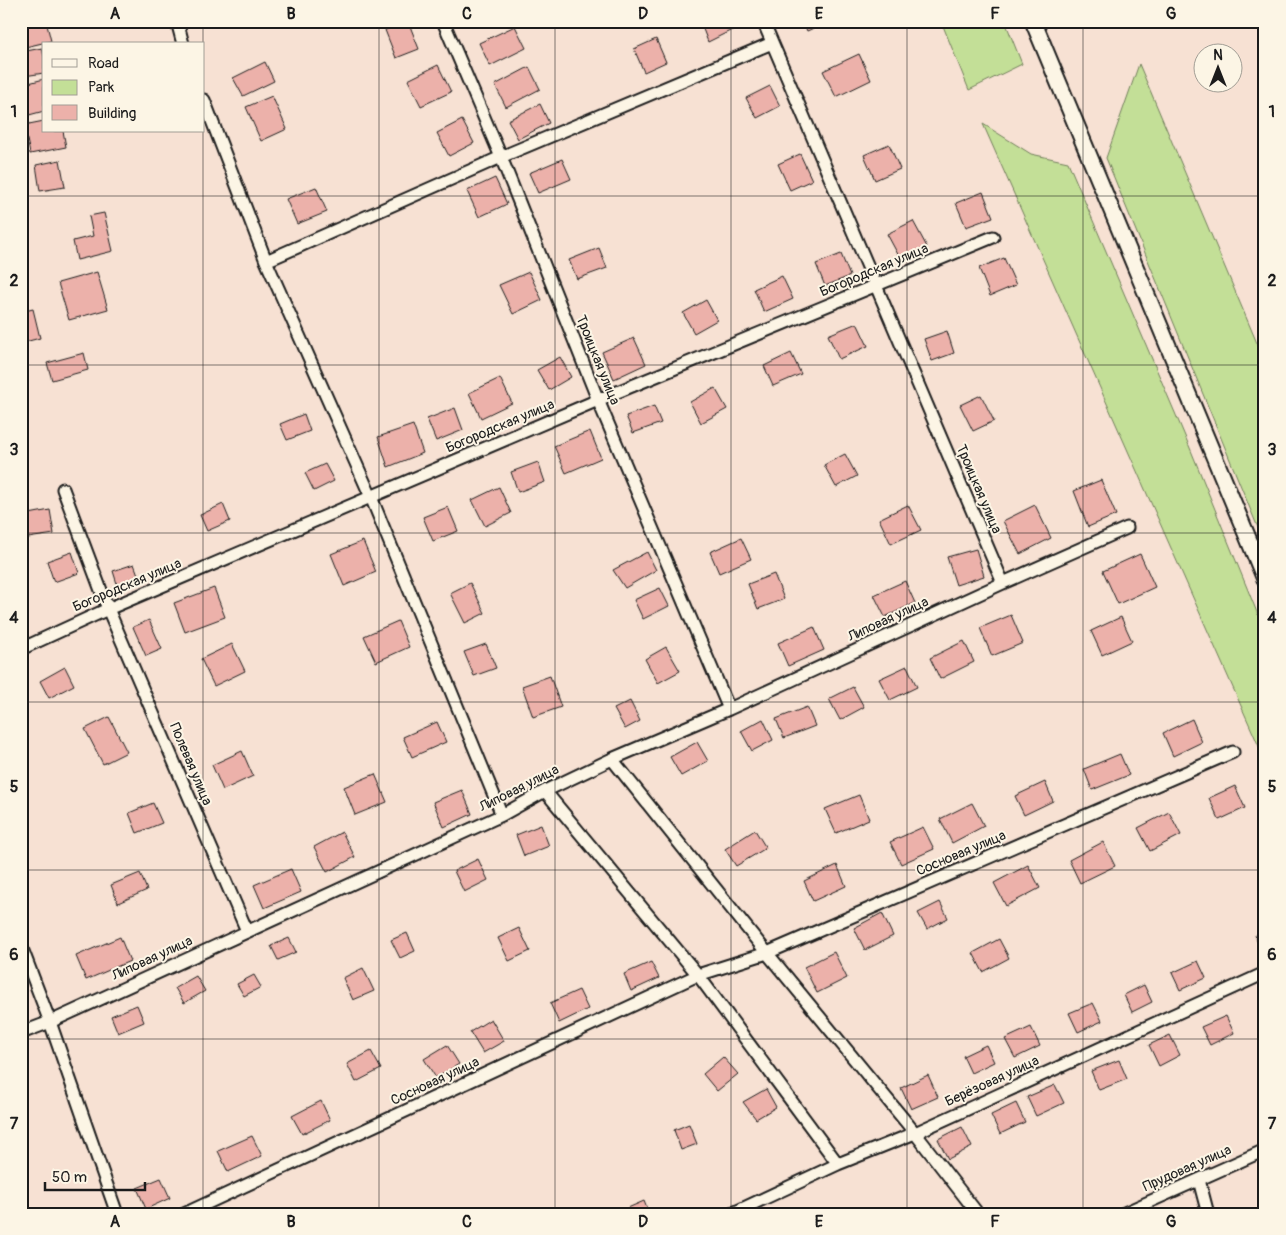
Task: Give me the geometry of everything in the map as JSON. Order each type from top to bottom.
[{"type":"street","points":[[177,21],[182,42]]},
{"type":"street","name":"Троицкая улица","points":[[443,21],[598,400],[729,709]]},
{"type":"street","name":"Троицкая улица","points":[[763,21],[1003,583]]},
{"type":"street","points":[[1033,21],[1265,579]]},
{"type":"street","points":[[266,261],[500,157],[772,43]]},
{"type":"street","points":[[205,103],[266,261],[371,497],[502,815]]},
{"type":"street","name":"Богородская улица","points":[[21,649],[108,609],[598,400],[993,237]]},
{"type":"street","name":"Полевая улица","points":[[62,489],[108,609],[247,931]]},
{"type":"street","name":"Липовая улица","points":[[21,1033],[50,1022],[502,815],[545,791],[612,759],[729,709],[1127,528]]},
{"type":"street","name":"Сосновая улица","points":[[184,1214],[698,975],[767,953],[1233,752]]},
{"type":"street","points":[[612,759],[767,953],[915,1133],[978,1214]]},
{"type":"street","points":[[545,791],[698,975],[838,1164]]},
{"type":"street","points":[[21,946],[50,1022],[117,1214]]},
{"type":"street","name":"Берёзовая улица","points":[[731,1214],[838,1164],[915,1133],[1265,973]]},
{"type":"street","name":"Прудовая улица","points":[[1122,1214],[1265,1150]]},
{"type":"street","points":[[1199,1180],[1208,1214]]},
{"type":"green space","points":[[941,21],[1005,21],[1022,64],[969,90]]},
{"type":"green space","points":[[1139,64],[1265,362],[1265,545],[1106,158]]},
{"type":"green space","points":[[983,124],[1031,154],[1068,162],[1190,448],[1265,632],[1265,760]]},
{"type":"building","points":[[21,21],[46,21],[51,41],[21,48]]},
{"type":"building","points":[[408,21],[419,49],[396,58],[385,30]]},
{"type":"building","points":[[706,21],[735,21],[738,27],[708,42],[701,24]]},
{"type":"building","points":[[802,21],[829,21],[807,31]]},
{"type":"building","points":[[515,26],[526,48],[490,66],[479,43]]},
{"type":"building","points":[[656,39],[666,62],[644,72],[634,49]]},
{"type":"building","points":[[42,48],[42,73],[24,76],[21,52]]},
{"type":"building","points":[[859,54],[871,80],[836,97],[823,71]]},
{"type":"building","points":[[265,62],[274,81],[243,96],[233,78]]},
{"type":"building","points":[[438,65],[451,92],[421,106],[408,80]]},
{"type":"building","points":[[529,67],[540,89],[506,107],[495,85]]},
{"type":"building","points":[[42,80],[42,112],[29,115],[21,85]]},
{"type":"building","points":[[770,86],[780,106],[757,118],[746,98]]},
{"type":"building","points":[[272,96],[287,129],[261,141],[246,107]]},
{"type":"building","points":[[540,104],[549,123],[518,139],[508,120]]},
{"type":"building","points":[[462,120],[474,143],[449,156],[437,133]]},
{"type":"building","points":[[42,121],[42,132],[63,132],[66,147],[30,154],[24,125]]},
{"type":"building","points":[[889,144],[900,169],[875,180],[864,155]]},
{"type":"building","points":[[800,154],[812,180],[790,190],[778,164]]},
{"type":"building","points":[[562,159],[571,179],[538,193],[529,173]]},
{"type":"building","points":[[60,160],[65,187],[40,191],[36,165]]},
{"type":"building","points":[[495,178],[507,204],[479,217],[467,191]]},
{"type":"building","points":[[316,187],[327,212],[297,224],[286,199]]},
{"type":"building","points":[[983,192],[993,217],[966,227],[956,203]]},
{"type":"building","points":[[104,213],[113,251],[77,260],[73,241],[93,236],[89,216]]},
{"type":"building","points":[[913,221],[927,247],[901,260],[887,234]]},
{"type":"building","points":[[599,248],[607,268],[577,279],[569,260]]},
{"type":"building","points":[[841,254],[850,276],[825,286],[816,264]]},
{"type":"building","points":[[1004,258],[1016,285],[990,296],[979,268]]},
{"type":"building","points":[[97,272],[108,309],[69,320],[58,283]]},
{"type":"building","points":[[529,272],[542,300],[513,314],[499,285]]},
{"type":"building","points":[[782,276],[793,299],[764,312],[754,289]]},
{"type":"building","points":[[706,300],[717,320],[694,333],[683,313]]},
{"type":"building","points":[[33,309],[40,338],[21,343],[21,312]]},
{"type":"building","points":[[857,323],[868,346],[839,359],[828,335]]},
{"type":"building","points":[[947,331],[954,353],[932,361],[924,339]]},
{"type":"building","points":[[634,338],[646,364],[614,379],[602,352]]},
{"type":"building","points":[[84,353],[88,370],[52,380],[47,363]]},
{"type":"building","points":[[791,353],[801,374],[773,386],[764,366]]},
{"type":"building","points":[[560,357],[571,377],[549,390],[537,370]]},
{"type":"building","points":[[500,378],[512,403],[481,418],[469,393]]},
{"type":"building","points":[[715,388],[727,409],[701,423],[690,402]]},
{"type":"building","points":[[981,395],[994,421],[973,431],[960,405]]},
{"type":"building","points":[[654,406],[661,423],[633,433],[626,416]]},
{"type":"building","points":[[455,408],[463,430],[436,441],[427,419]]},
{"type":"building","points":[[304,414],[310,431],[287,440],[280,424]]},
{"type":"building","points":[[413,425],[423,453],[388,467],[378,437]]},
{"type":"building","points":[[590,431],[601,458],[566,473],[554,446]]},
{"type":"building","points":[[845,454],[857,476],[836,487],[824,465]]},
{"type":"building","points":[[538,462],[545,482],[518,492],[511,472]]},
{"type":"building","points":[[325,464],[334,481],[314,491],[305,473]]},
{"type":"building","points":[[1101,480],[1116,515],[1088,527],[1074,491]]},
{"type":"building","points":[[499,487],[511,513],[485,526],[472,500]]},
{"type":"building","points":[[223,504],[230,521],[207,531],[200,515]]},
{"type":"building","points":[[908,505],[921,530],[891,544],[879,519]]},
{"type":"building","points":[[1035,505],[1051,538],[1020,554],[1003,521]]},
{"type":"building","points":[[448,507],[458,531],[433,541],[423,517]]},
{"type":"building","points":[[50,510],[54,534],[28,538],[24,515]]},
{"type":"building","points":[[741,538],[751,559],[719,573],[710,552]]},
{"type":"building","points":[[363,541],[376,572],[344,586],[331,554]]},
{"type":"building","points":[[976,549],[984,576],[956,585],[947,557]]},
{"type":"building","points":[[72,552],[79,573],[54,582],[47,561]]},
{"type":"building","points":[[647,552],[656,570],[625,588],[613,570]]},
{"type":"building","points":[[1140,554],[1155,587],[1118,604],[1103,571]]},
{"type":"building","points":[[134,564],[140,580],[118,587],[113,571]]},
{"type":"building","points":[[774,574],[784,599],[758,609],[748,584]]},
{"type":"building","points":[[905,581],[915,603],[885,617],[874,595]]},
{"type":"building","points":[[470,583],[485,613],[465,623],[450,593]]},
{"type":"building","points":[[214,588],[225,617],[185,632],[174,603]]},
{"type":"building","points":[[660,588],[669,606],[643,619],[634,600]]},
{"type":"building","points":[[1011,615],[1023,643],[992,656],[980,628]]},
{"type":"building","points":[[1121,617],[1132,641],[1102,655],[1091,631]]},
{"type":"building","points":[[149,620],[162,649],[146,656],[133,627]]},
{"type":"building","points":[[398,621],[409,647],[376,662],[364,636]]},
{"type":"building","points":[[814,627],[824,650],[788,666],[778,643]]},
{"type":"building","points":[[964,641],[974,662],[940,679],[930,658]]},
{"type":"building","points":[[232,644],[245,671],[214,686],[201,659]]},
{"type":"building","points":[[486,644],[496,668],[474,676],[464,652]]},
{"type":"building","points":[[666,647],[680,671],[658,683],[645,659]]},
{"type":"building","points":[[907,666],[917,687],[890,700],[879,679]]},
{"type":"building","points":[[65,667],[74,685],[49,698],[40,681]]},
{"type":"building","points":[[550,676],[561,707],[533,717],[522,686]]},
{"type":"building","points":[[853,687],[864,707],[840,720],[829,699]]},
{"type":"building","points":[[630,701],[640,721],[625,729],[614,709]]},
{"type":"building","points":[[807,707],[815,726],[784,738],[776,719]]},
{"type":"building","points":[[109,717],[127,752],[103,764],[85,729]]},
{"type":"building","points":[[763,719],[773,740],[752,751],[741,731]]},
{"type":"building","points":[[1192,719],[1202,742],[1173,756],[1163,733]]},
{"type":"building","points":[[437,722],[446,742],[412,757],[403,737]]},
{"type":"building","points":[[697,742],[708,761],[681,776],[670,757]]},
{"type":"building","points":[[242,751],[253,776],[223,790],[212,765]]},
{"type":"building","points":[[1120,754],[1129,775],[1092,790],[1084,769]]},
{"type":"building","points":[[375,774],[387,802],[355,815],[344,787]]},
{"type":"building","points":[[1045,782],[1053,801],[1024,815],[1015,796]]},
{"type":"building","points":[[1235,786],[1245,808],[1219,820],[1209,798]]},
{"type":"building","points":[[462,790],[472,814],[444,827],[433,802]]},
{"type":"building","points":[[859,795],[869,819],[836,833],[825,809]]},
{"type":"building","points":[[153,803],[162,823],[137,833],[129,813]]},
{"type":"building","points":[[972,803],[984,826],[952,843],[940,819]]},
{"type":"building","points":[[1169,812],[1181,835],[1150,851],[1138,828]]},
{"type":"building","points":[[541,825],[549,846],[524,856],[516,835]]},
{"type":"building","points":[[923,827],[934,849],[901,864],[890,842]]},
{"type":"building","points":[[755,830],[766,848],[736,866],[725,849]]},
{"type":"building","points":[[342,832],[355,857],[327,872],[314,847]]},
{"type":"building","points":[[1103,842],[1115,866],[1080,883],[1069,860]]},
{"type":"building","points":[[478,859],[488,880],[464,892],[454,871]]},
{"type":"building","points":[[837,865],[846,886],[813,901],[804,881]]},
{"type":"building","points":[[1028,865],[1040,888],[1006,906],[994,883]]},
{"type":"building","points":[[291,869],[301,892],[264,908],[254,885]]},
{"type":"building","points":[[140,873],[147,890],[118,903],[111,885]]},
{"type":"building","points":[[940,902],[948,918],[927,929],[918,913]]},
{"type":"building","points":[[882,913],[893,936],[865,950],[854,928]]},
{"type":"building","points":[[519,928],[530,951],[509,961],[498,938]]},
{"type":"building","points":[[1265,931],[1265,954],[1262,955],[1255,935]]},
{"type":"building","points":[[407,933],[415,951],[400,958],[391,940]]},
{"type":"building","points":[[120,937],[130,961],[86,980],[76,956]]},
{"type":"building","points":[[289,938],[296,952],[278,960],[271,946]]},
{"type":"building","points":[[999,939],[1009,958],[983,972],[973,953]]},
{"type":"building","points":[[834,952],[847,978],[817,993],[804,967]]},
{"type":"building","points":[[1198,961],[1206,978],[1180,990],[1172,973]]},
{"type":"building","points":[[651,962],[659,978],[631,991],[624,974]]},
{"type":"building","points":[[363,968],[374,991],[353,1000],[343,978]]},
{"type":"building","points":[[254,975],[261,987],[244,996],[237,984]]},
{"type":"building","points":[[196,976],[205,991],[184,1003],[175,988]]},
{"type":"building","points":[[1144,985],[1152,1002],[1132,1012],[1124,995]]},
{"type":"building","points":[[579,990],[588,1009],[559,1023],[550,1003]]},
{"type":"building","points":[[1093,1003],[1102,1021],[1078,1032],[1069,1013]]},
{"type":"building","points":[[137,1005],[144,1022],[118,1033],[111,1016]]},
{"type":"building","points":[[1226,1016],[1234,1033],[1210,1045],[1201,1027]]},
{"type":"building","points":[[491,1019],[504,1041],[483,1053],[470,1032]]},
{"type":"building","points":[[1031,1027],[1040,1046],[1015,1058],[1005,1039]]},
{"type":"building","points":[[1170,1035],[1180,1055],[1159,1066],[1149,1045]]},
{"type":"building","points":[[447,1045],[459,1064],[436,1078],[424,1059]]},
{"type":"building","points":[[986,1045],[994,1062],[971,1073],[963,1056]]},
{"type":"building","points":[[371,1051],[381,1069],[356,1082],[347,1064]]},
{"type":"building","points":[[723,1057],[738,1074],[717,1091],[703,1074]]},
{"type":"building","points":[[1119,1060],[1127,1079],[1099,1090],[1091,1071]]},
{"type":"building","points":[[928,1075],[938,1097],[911,1109],[901,1088]]},
{"type":"building","points":[[1055,1085],[1064,1103],[1036,1116],[1027,1097]]},
{"type":"building","points":[[766,1089],[776,1107],[756,1119],[743,1102]]},
{"type":"building","points":[[321,1101],[330,1120],[302,1134],[292,1116]]},
{"type":"building","points":[[1016,1103],[1025,1122],[1000,1134],[991,1115]]},
{"type":"building","points":[[689,1124],[697,1144],[681,1150],[674,1130]]},
{"type":"building","points":[[962,1127],[972,1147],[948,1159],[938,1139]]},
{"type":"building","points":[[252,1136],[262,1156],[228,1172],[218,1151]]},
{"type":"building","points":[[161,1178],[170,1198],[146,1209],[137,1188]]},
{"type":"building","points":[[644,1201],[649,1214],[614,1214]]}]
